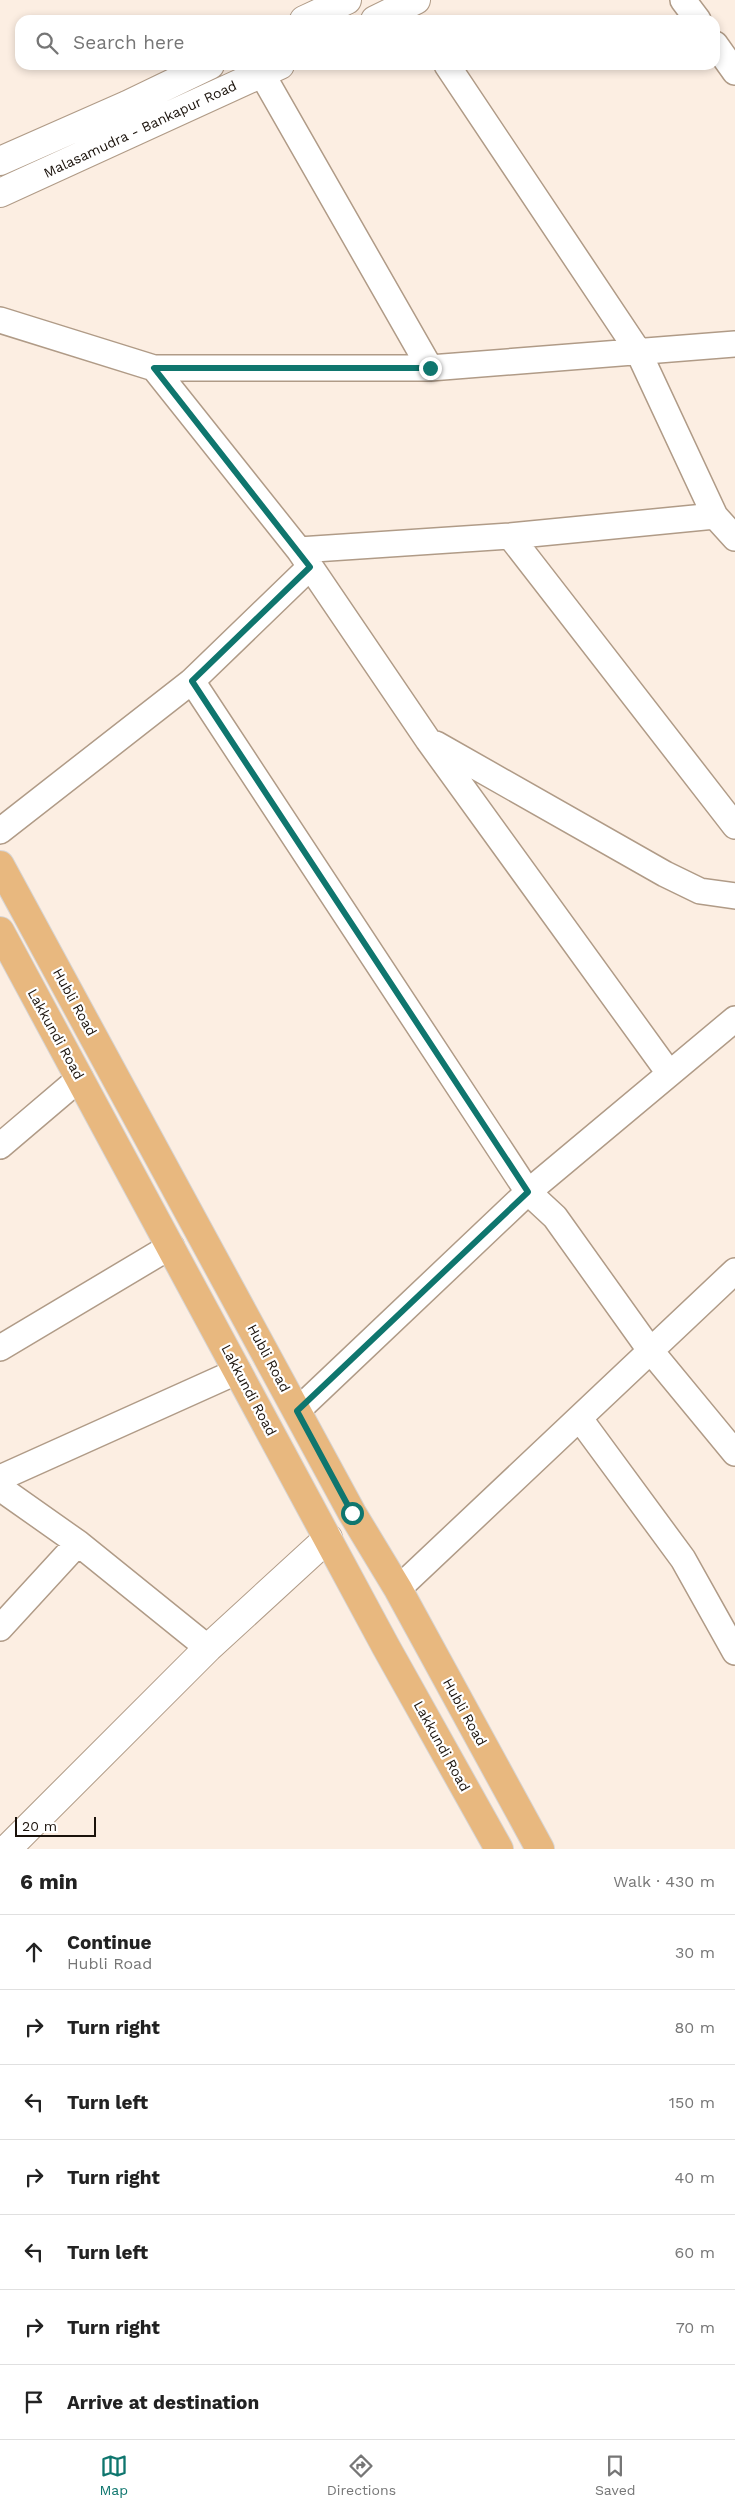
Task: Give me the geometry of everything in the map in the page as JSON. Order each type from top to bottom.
[{"type":"main road","points":[[315,15],[347,0]]},
{"type":"main road","points":[[391,15],[413,8]]},
{"type":"main road","points":[[0,161],[127,105],[200,70]]},
{"type":"main road","name":"Malasamudra - Bankapur Road","points":[[0,193],[269,70]]},
{"type":"main road","name":"Hubli Road","points":[[0,864],[352,1513],[398,1589],[540,1849]]},
{"type":"main road","name":"Lakkundi Road","points":[[0,930],[328,1538],[499,1849]]},
{"type":"main road","points":[[8,1849],[208,1648],[328,1538]]},
{"type":"street","points":[[683,0],[694,15]]},
{"type":"street","points":[[720,51],[735,72]]},
{"type":"street","points":[[272,70],[430,368]]},
{"type":"street","points":[[450,70],[638,351],[715,516],[735,538]]},
{"type":"street","points":[[0,320],[154,368],[430,368],[735,344]]},
{"type":"street","points":[[154,368],[304,559],[428,740],[669,1073]]},
{"type":"street","points":[[0,832],[192,681],[304,559],[715,516]]},
{"type":"street","points":[[510,536],[735,826]]},
{"type":"street","points":[[192,681],[528,1192],[555,1218],[650,1350],[735,1453]]},
{"type":"street","points":[[428,740],[666,874],[700,891],[735,896]]},
{"type":"street","points":[[297,1411],[528,1192],[735,1019]]},
{"type":"street","points":[[0,1146],[80,1078]]},
{"type":"street","points":[[0,1348],[171,1246]]},
{"type":"street","points":[[398,1589],[735,1271]]},
{"type":"street","points":[[0,1478],[238,1371]]},
{"type":"street","points":[[580,1419],[683,1559],[735,1652]]},
{"type":"street","points":[[0,1488],[78,1544],[208,1648]]},
{"type":"street","points":[[0,1628],[78,1544]]},
{"type":"route","points":[[352,1513],[297,1411],[528,1192],[192,681],[310,567],[299,550],[154,368],[430,368]]}]
